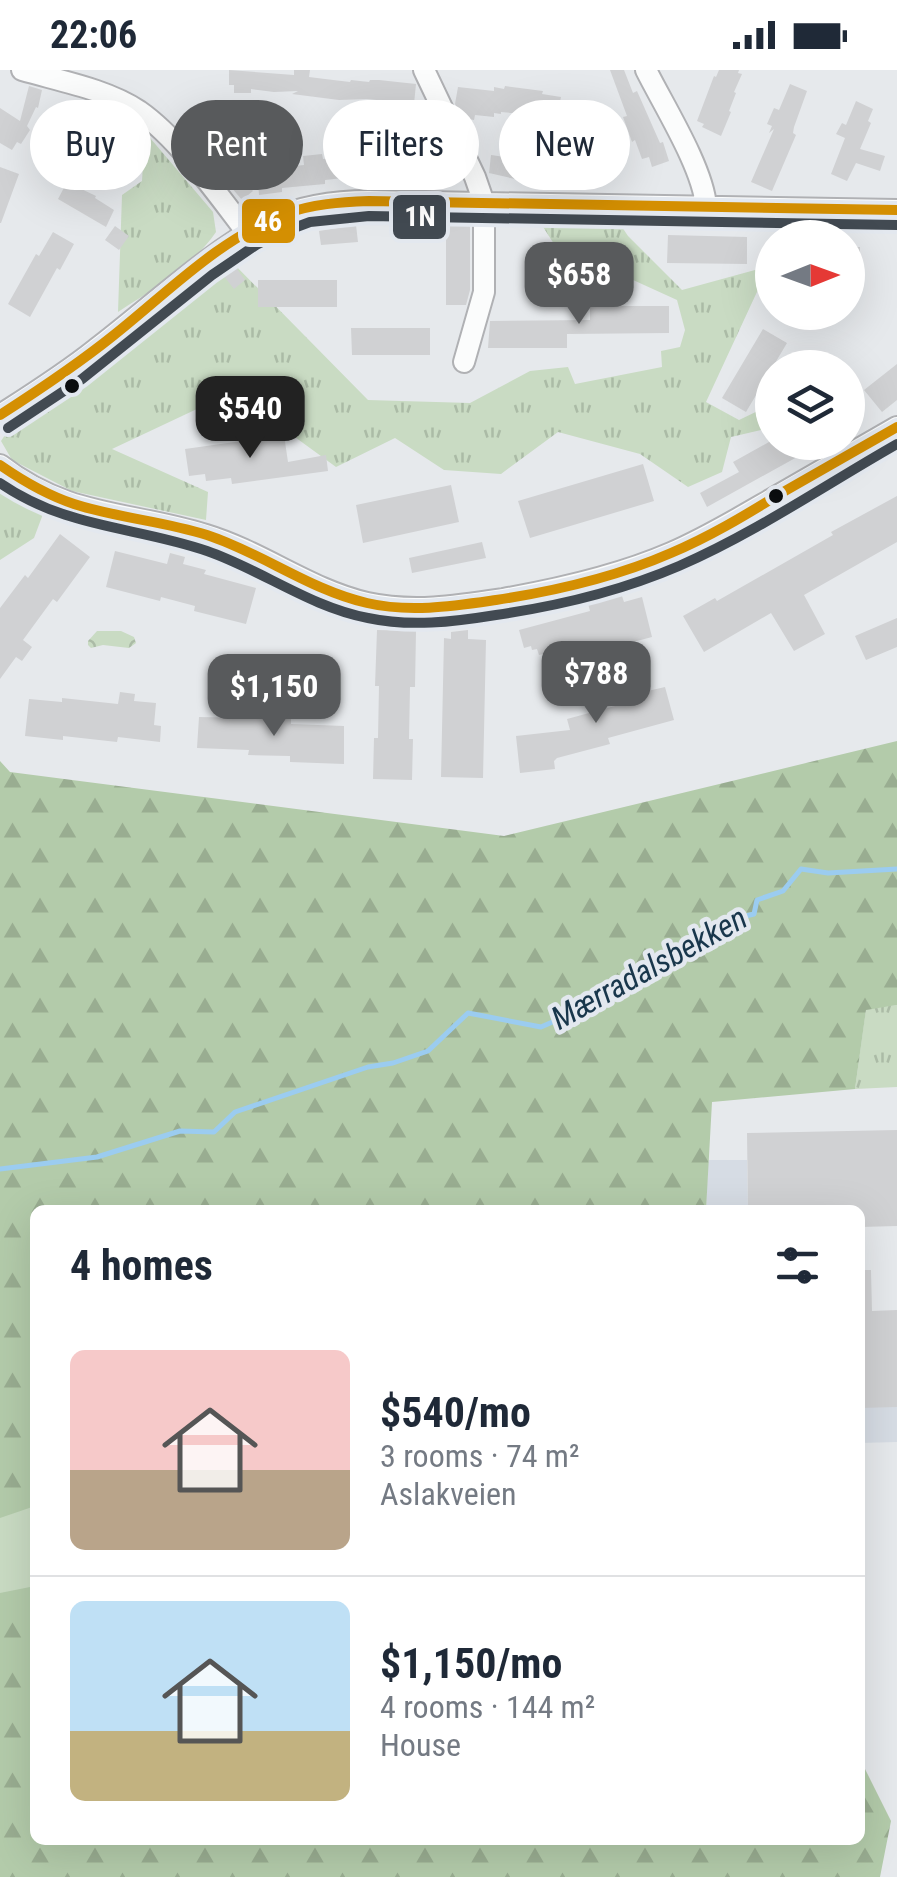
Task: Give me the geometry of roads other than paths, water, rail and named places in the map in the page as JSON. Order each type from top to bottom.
[{"type":"street","points":[[22,70],[122,101],[140,112],[180,150],[248,234]]},
{"type":"street","points":[[424,70],[476,177],[484,202],[484,292],[464,362]]},
{"type":"street","points":[[646,70],[695,167],[706,206]]},
{"type":"street","points":[[0,415],[93,352],[211,260],[286,214],[339,202],[897,210]]},
{"type":"street","points":[[0,465],[55,498],[87,509],[212,536],[335,593],[381,605],[434,608],[566,586],[639,566],[727,524],[897,427]]},
{"type":"waterway","name":"Mærradalsbekken","points":[[0,1169],[97,1157],[180,1131],[214,1132],[235,1112],[428,1051],[468,1013],[541,1027],[589,1006],[645,966],[663,967],[717,938],[725,921],[754,914],[757,900],[783,891],[801,869],[828,873],[897,869]]}]
